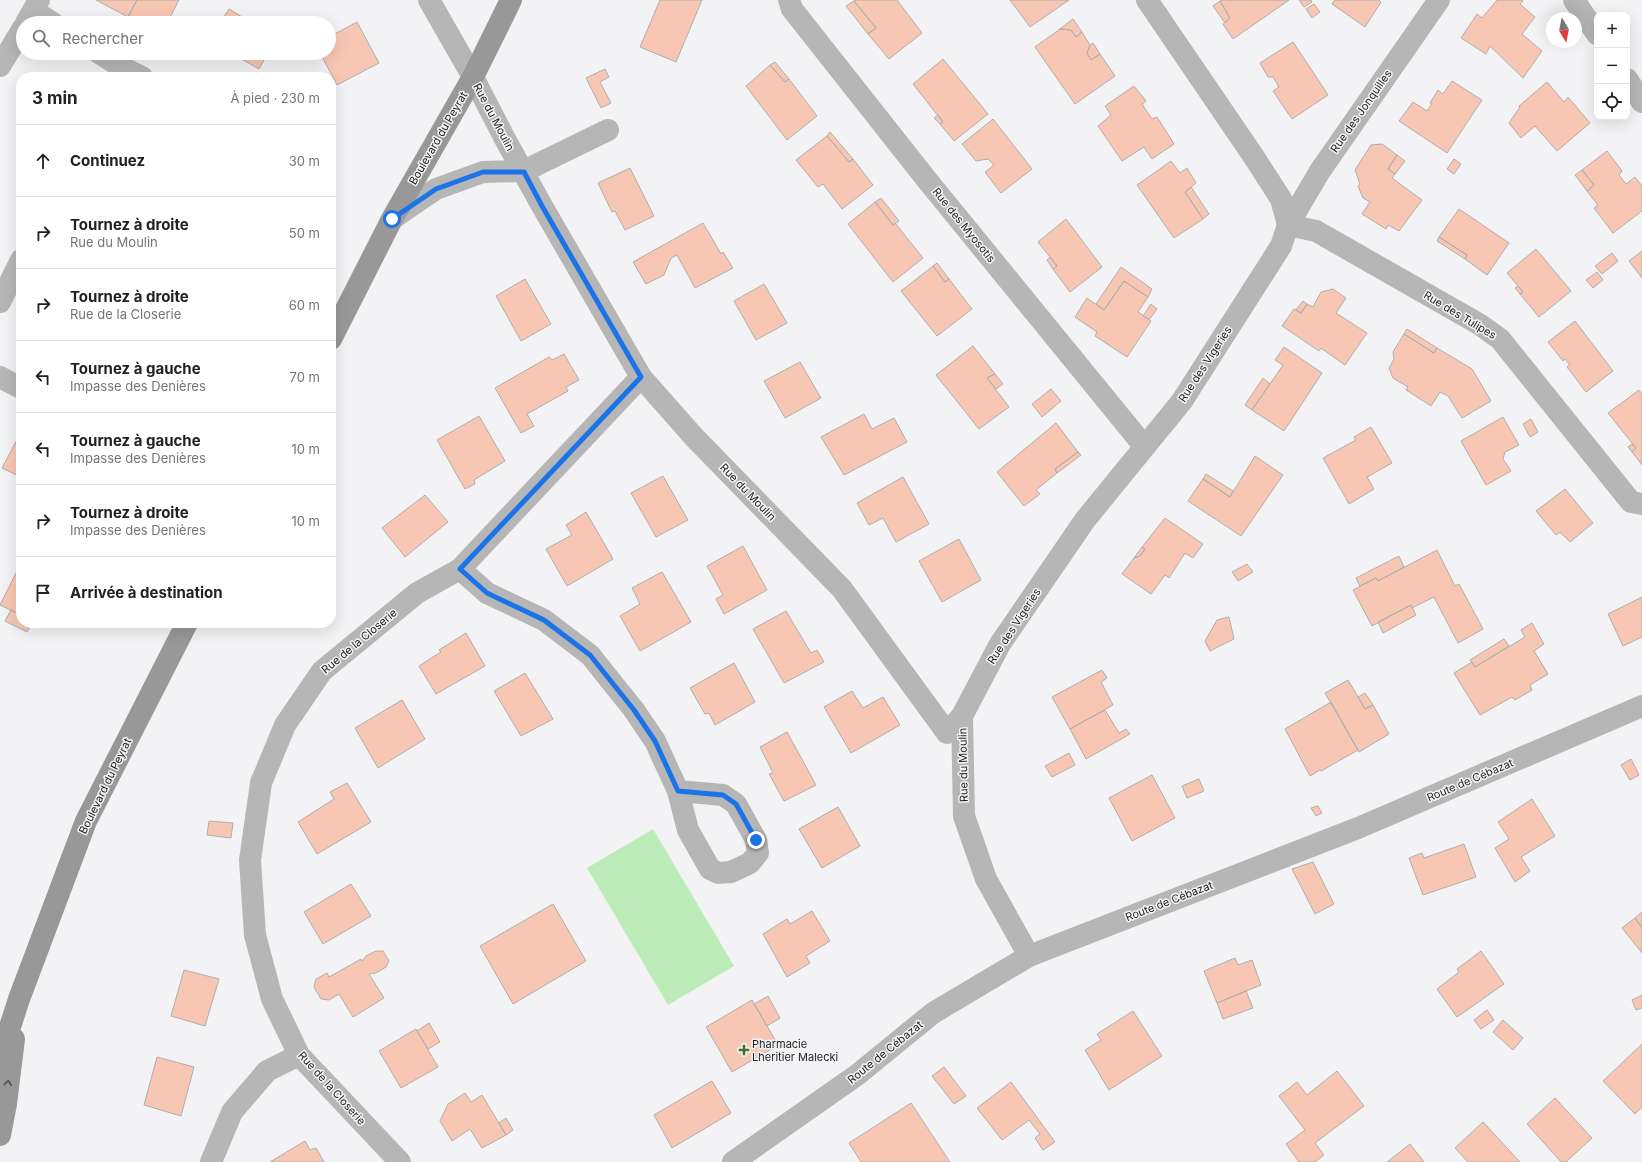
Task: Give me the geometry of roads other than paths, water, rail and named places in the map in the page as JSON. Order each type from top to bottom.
[{"type":"main road","name":"Boulevard du Peyrat","points":[[336,329],[392,219],[473,76],[511,0]]},
{"type":"main road","name":"Boulevard du Peyrat","points":[[19,998],[86,821],[184,628]]},
{"type":"main road","points":[[0,1058],[19,998]]},
{"type":"main road","points":[[0,1135],[6,1104],[19,998]]},
{"type":"street","name":"Rue du Moulin","points":[[429,0],[473,76],[505,139],[542,206],[641,377],[694,437],[842,589],[947,733],[962,716]]},
{"type":"street","name":"Rue des Myosotis","points":[[789,0],[792,9],[928,180],[1144,446]]},
{"type":"street","points":[[1147,0],[1254,156],[1280,199],[1288,225]]},
{"type":"street","name":"Rue des Jonquilles","points":[[1288,225],[1320,171],[1439,0]]},
{"type":"street","points":[[1574,0],[1594,30]]},
{"type":"street","points":[[0,66],[16,40]]},
{"type":"street","points":[[105,60],[115,71]]},
{"type":"street","points":[[1630,84],[1642,102]]},
{"type":"street","points":[[392,219],[436,189],[483,172],[524,172],[608,130]]},
{"type":"street","name":"Rue des Vigeries","points":[[962,716],[1000,644],[1085,520],[1182,401],[1281,246],[1288,225]]},
{"type":"street","name":"Rue des Tulipes","points":[[1288,225],[1316,232],[1479,324],[1500,339],[1631,502],[1642,504]]},
{"type":"street","points":[[0,302],[16,270]]},
{"type":"street","points":[[0,377],[16,385]]},
{"type":"street","name":"Rue de la Closerie","points":[[400,1162],[299,1055],[272,1000],[255,935],[250,860],[262,783],[284,725],[322,671],[417,593],[460,569],[641,377]]},
{"type":"street","points":[[460,569],[487,593],[544,620],[590,655],[634,710],[655,741],[678,791]]},
{"type":"street","name":"Route de Cébazat","points":[[733,1162],[857,1076],[933,1013],[1029,956],[1358,828],[1642,706]]},
{"type":"street","name":"Rue du Moulin","points":[[962,716],[964,816],[986,879],[1029,956]]},
{"type":"street","points":[[211,1162],[232,1112],[267,1071],[299,1055]]},
{"type":"place","name":"Pharmacie Lheritier Malecki","points":[[744,1050]]}]
